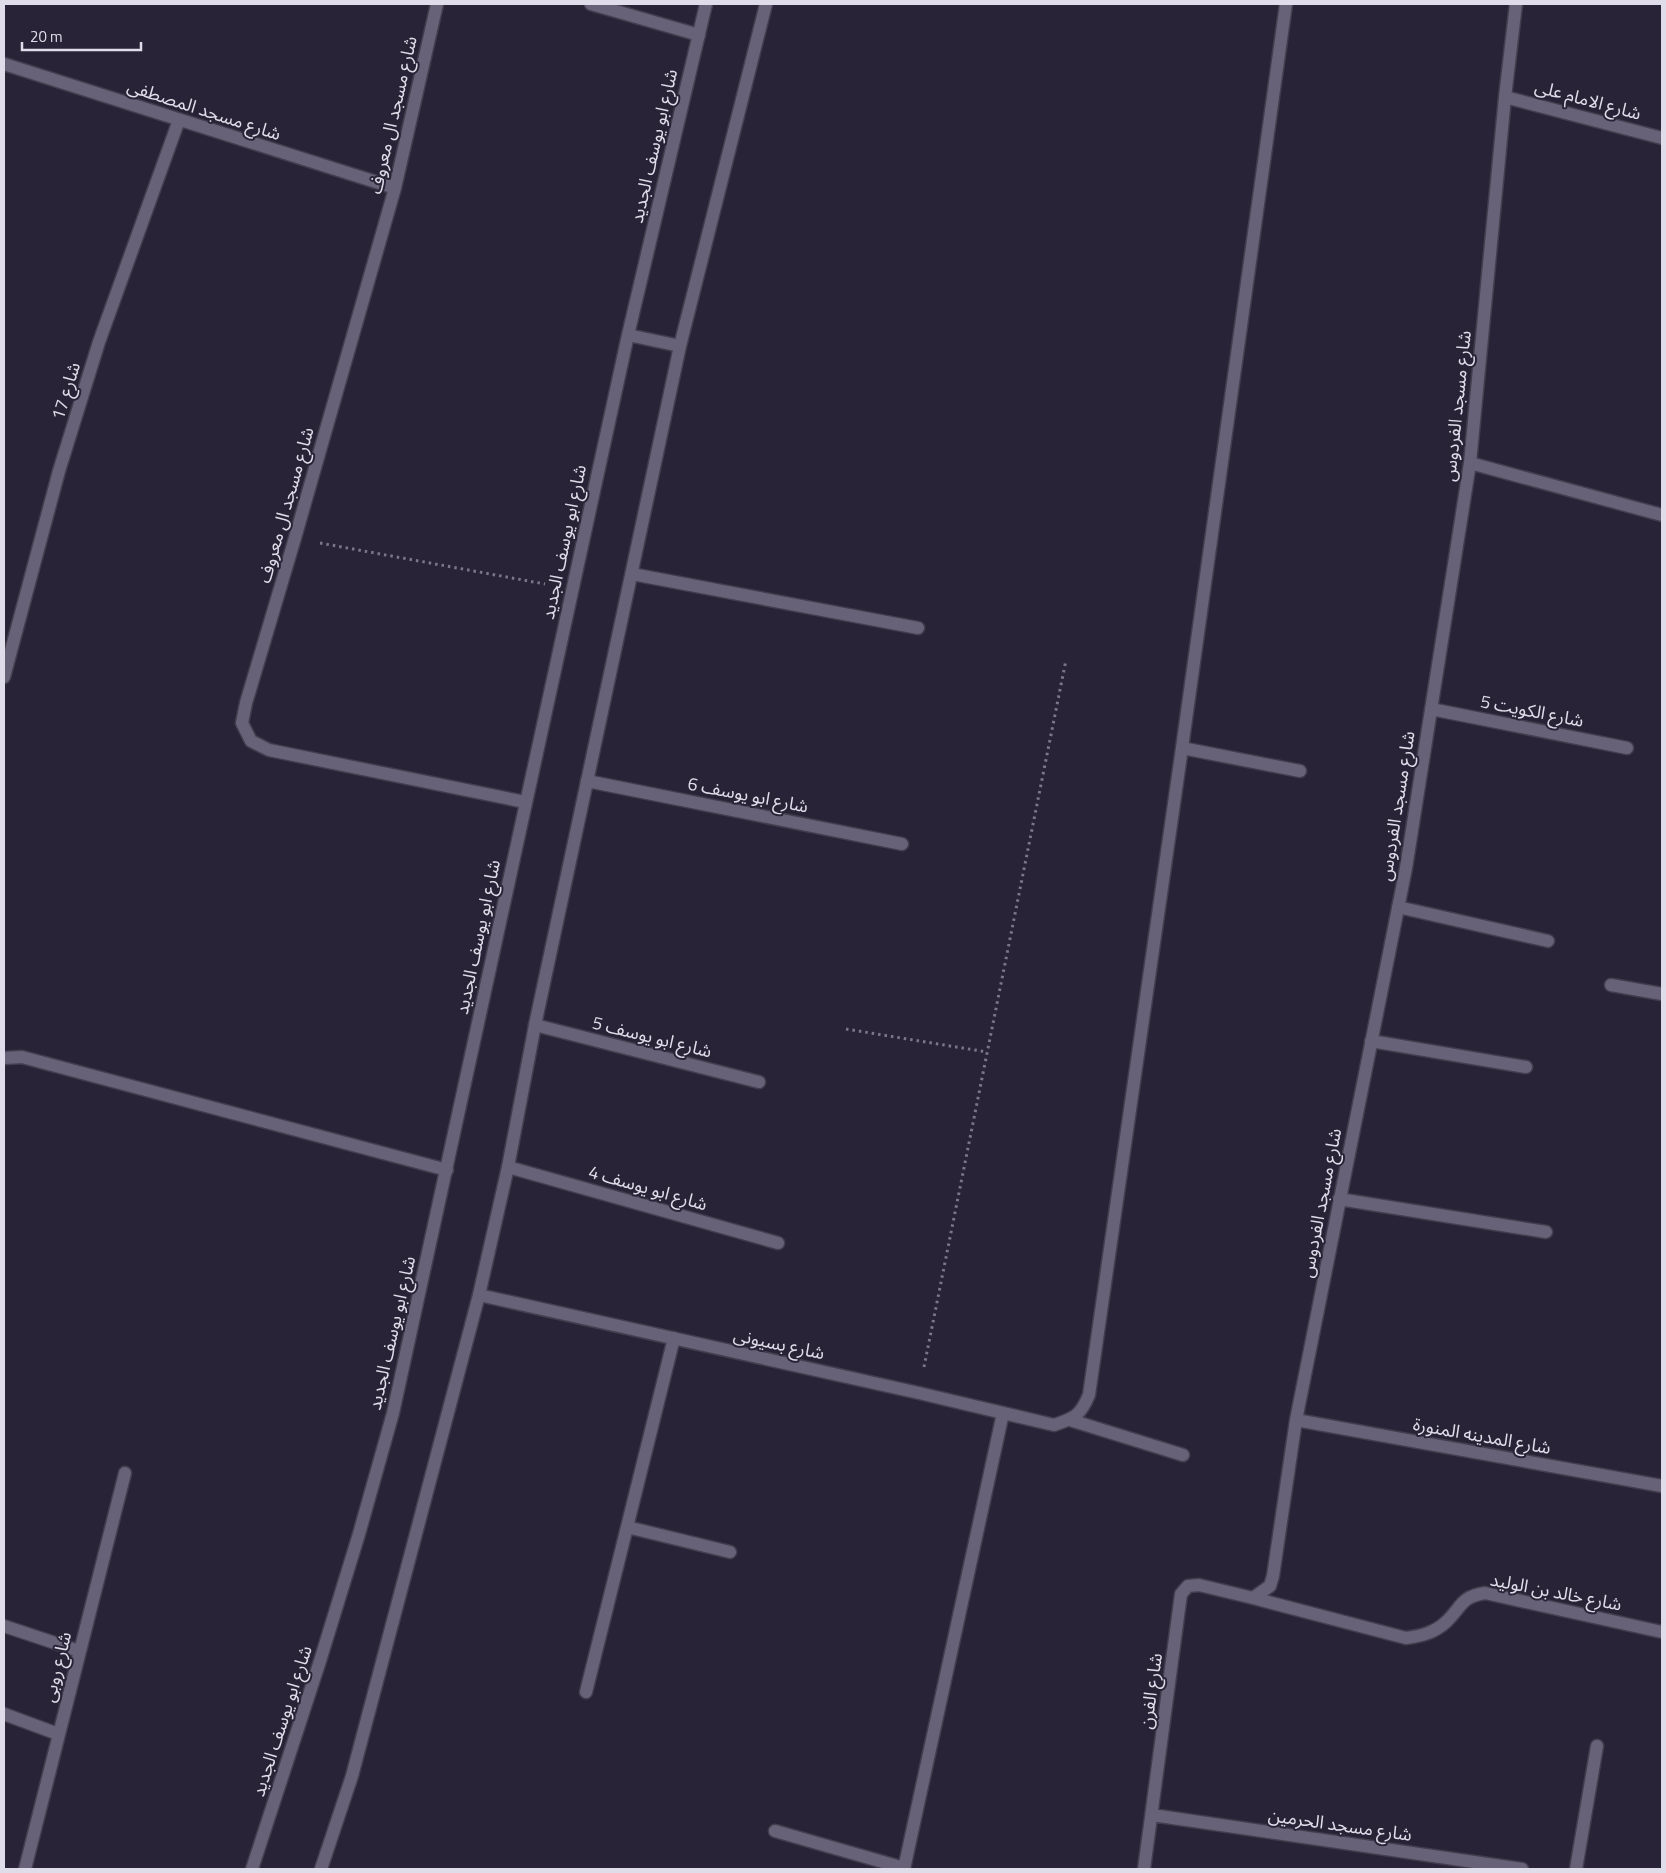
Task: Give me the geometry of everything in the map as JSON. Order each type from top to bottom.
[{"type":"street","name":"شارع مسجد ال معروف","points":[[437,4],[394,188],[295,538],[246,703],[242,723],[251,741],[269,750],[525,802]]},
{"type":"street","points":[[591,4],[699,34]]},
{"type":"street","name":"شارع ابو يوسف الجديد","points":[[252,1869],[326,1643],[393,1413],[628,335],[706,4]]},
{"type":"street","points":[[321,1869],[352,1776],[479,1295],[508,1166],[535,1025],[680,346],[766,4]]},
{"type":"street","points":[[1070,1420],[1083,1410],[1089,1395],[1286,4]]},
{"type":"street","name":"شارع مسجد الفردوس","points":[[1253,1598],[1270,1586],[1273,1576],[1296,1420],[1398,907],[1431,709],[1470,463],[1505,96],[1516,4]]},
{"type":"street","name":"شارع مسجد المصطفى","points":[[4,64],[394,188]]},
{"type":"street","name":"شارع الامام على","points":[[1505,96],[1662,138]]},
{"type":"street","name":"شارع 17","points":[[4,677],[59,471],[99,342],[179,120]]},
{"type":"street","points":[[628,335],[680,346]]},
{"type":"street","points":[[1470,463],[1662,516]]},
{"type":"street","points":[[632,574],[918,628]]},
{"type":"street","name":"شارع الكويت 5","points":[[1431,709],[1627,748]]},
{"type":"street","points":[[1182,748],[1300,771]]},
{"type":"street","name":"شارع ابو يوسف 6","points":[[587,781],[902,844]]},
{"type":"street","points":[[1398,907],[1548,941]]},
{"type":"street","points":[[1611,985],[1662,994]]},
{"type":"street","name":"شارع ابو يوسف 5","points":[[535,1025],[759,1082]]},
{"type":"street","points":[[1371,1042],[1526,1067]]},
{"type":"street","points":[[4,1058],[22,1056],[447,1170]]},
{"type":"street","name":"شارع ابو يوسف 4","points":[[508,1166],[778,1243]]},
{"type":"street","points":[[1339,1199],[1546,1232]]},
{"type":"street","name":"شارع بسيونى","points":[[479,1295],[919,1392],[1054,1425],[1070,1420]]},
{"type":"street","points":[[586,1692],[674,1338]]},
{"type":"street","points":[[775,1831],[904,1868],[1003,1413]]},
{"type":"street","points":[[1070,1420],[1183,1455]]},
{"type":"street","name":"شارع المدينه المنورة","points":[[1296,1420],[1662,1486]]},
{"type":"street","name":"شارع روبى","points":[[25,1869],[125,1473]]},
{"type":"street","points":[[627,1527],[730,1552]]},
{"type":"street","name":"شارع الفرن","points":[[1144,1869],[1181,1594],[1188,1586],[1198,1585],[1253,1598]]},
{"type":"street","name":"شارع خالد بن الوليد","points":[[1253,1598],[1406,1638],[1434,1631],[1446,1622],[1462,1601],[1473,1595],[1485,1593],[1662,1632]]},
{"type":"street","points":[[4,1626],[79,1651]]},
{"type":"street","points":[[4,1714],[58,1734]]},
{"type":"street","points":[[1576,1869],[1597,1746]]},
{"type":"street","name":"شارع مسجد الحرمين","points":[[1152,1815],[1522,1869]]},
{"type":"path","points":[[295,538],[572,589]]},
{"type":"path","points":[[919,1392],[1066,660]]},
{"type":"path","points":[[846,1029],[987,1052]]}]
